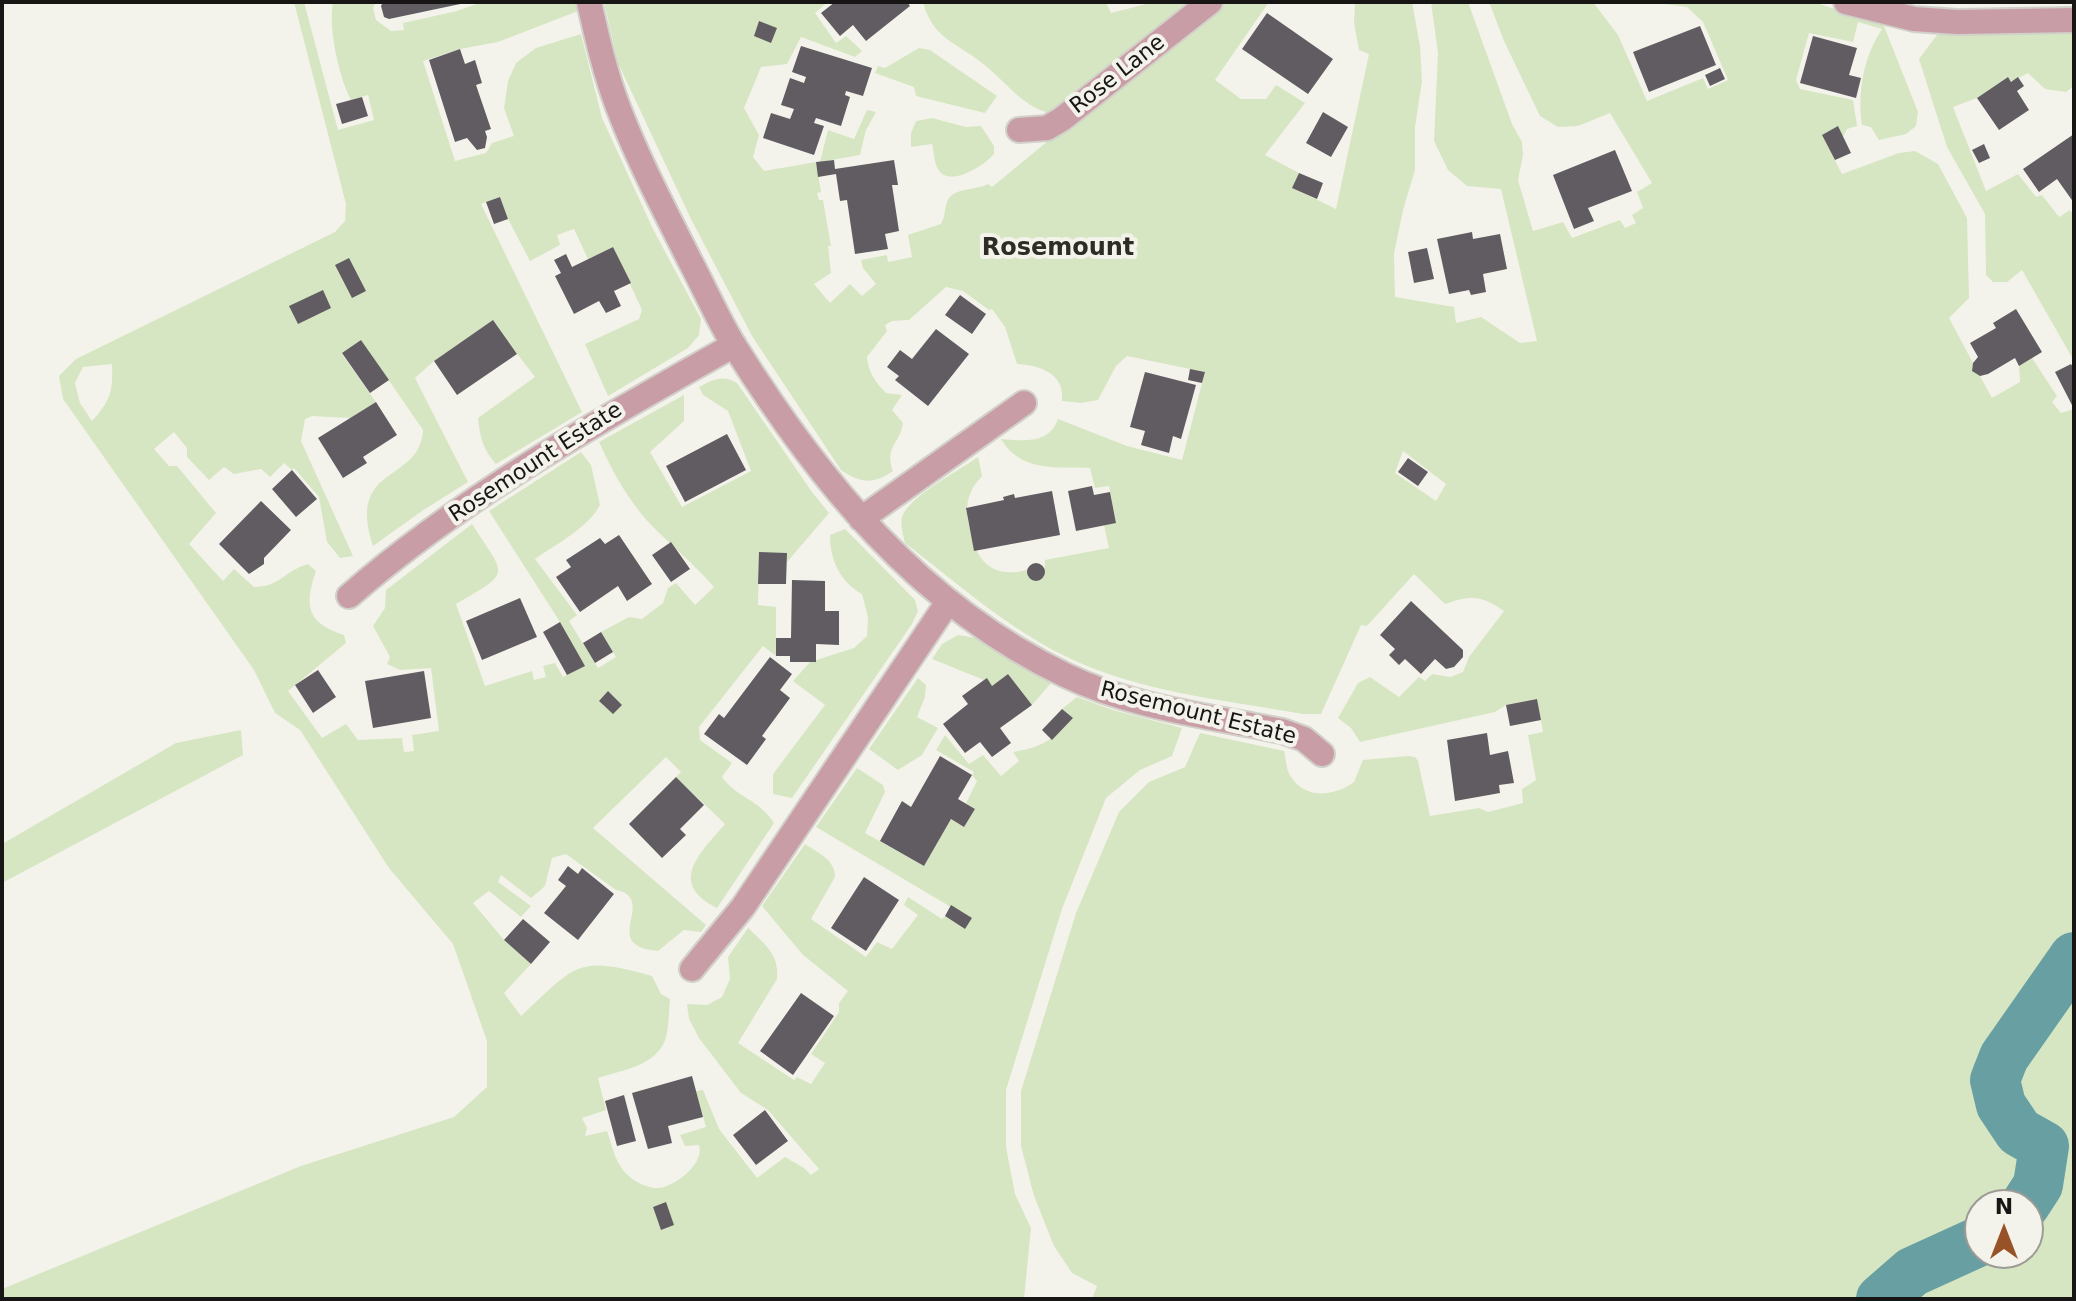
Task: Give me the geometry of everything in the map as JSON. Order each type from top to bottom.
[{"type":"street","name":"Rosemount Estate","points":[[589,2],[612,90],[628,132],[734,345],[829,481],[906,568],[948,602],[1042,664],[1104,692],[1129,700],[1282,731],[1304,739],[1322,754]]},
{"type":"street","name":"Rose Lane","points":[[1019,130],[1047,128],[1062,119],[1210,2]]},
{"type":"street","points":[[1846,2],[1914,19],[1957,22],[2074,20]]},
{"type":"street","name":"Rosemount Estate","points":[[349,596],[490,490],[604,418],[734,345]]},
{"type":"street","points":[[861,519],[1024,403]]},
{"type":"street","points":[[692,969],[743,907],[948,602]]},
{"type":"green space","points":[[294,2],[304,2],[338,130],[374,120],[368,95],[351,100],[342,79],[333,38],[333,2],[375,4],[376,20],[391,31],[404,30],[403,23],[482,2],[576,2],[578,11],[498,42],[460,49],[423,61],[455,161],[486,153],[492,143],[514,136],[504,108],[508,81],[516,63],[536,48],[581,34],[602,118],[653,229],[701,319],[699,335],[688,348],[608,396],[585,344],[639,319],[642,310],[613,247],[588,259],[574,229],[557,235],[560,245],[530,261],[500,197],[481,204],[582,412],[496,464],[483,443],[478,418],[535,377],[492,321],[415,378],[468,482],[373,546],[367,519],[369,500],[376,487],[410,459],[419,447],[423,430],[361,340],[342,354],[376,402],[351,418],[312,416],[305,419],[301,441],[353,556],[340,558],[327,542],[319,497],[294,468],[292,470],[284,463],[270,477],[261,469],[234,474],[224,467],[209,480],[187,457],[187,448],[174,432],[154,449],[169,466],[177,466],[216,513],[189,544],[223,581],[234,569],[254,587],[276,582],[308,564],[316,571],[310,594],[312,612],[322,625],[344,635],[346,643],[288,691],[322,738],[346,724],[358,740],[402,738],[404,752],[414,751],[412,735],[439,731],[431,668],[400,670],[387,664],[390,657],[373,626],[385,608],[386,590],[472,524],[492,554],[498,572],[487,585],[456,604],[485,686],[532,671],[534,680],[546,677],[543,666],[555,663],[563,677],[584,666],[560,622],[489,511],[581,452],[591,465],[600,505],[580,528],[535,559],[577,615],[569,621],[598,668],[616,657],[601,632],[629,617],[642,619],[663,603],[668,588],[676,583],[695,605],[714,587],[636,507],[599,442],[684,395],[684,421],[650,452],[682,507],[751,471],[728,411],[703,395],[699,387],[709,382],[722,378],[737,383],[829,513],[787,562],[786,553],[759,553],[758,605],[776,607],[776,656],[763,646],[699,727],[700,740],[732,763],[722,777],[734,790],[762,809],[774,823],[717,908],[702,898],[691,878],[698,857],[725,824],[676,777],[681,772],[666,757],[593,828],[706,925],[701,932],[684,930],[658,951],[639,947],[630,937],[631,899],[566,854],[552,858],[545,886],[531,898],[501,875],[498,882],[531,906],[521,917],[489,891],[473,903],[504,940],[531,964],[504,993],[521,1016],[566,976],[591,966],[627,969],[652,976],[661,994],[670,999],[667,1033],[662,1047],[647,1061],[598,1078],[606,1110],[582,1118],[587,1128],[585,1136],[607,1131],[619,1163],[637,1182],[654,1188],[666,1186],[681,1178],[693,1166],[700,1152],[699,1145],[685,1146],[680,1135],[706,1127],[696,1091],[703,1090],[719,1129],[757,1178],[785,1157],[811,1175],[819,1169],[768,1110],[741,1093],[699,1038],[689,1019],[687,1004],[707,1005],[722,997],[730,979],[728,957],[748,928],[773,956],[777,979],[738,1043],[794,1080],[797,1077],[811,1084],[825,1063],[811,1054],[839,1012],[839,1003],[848,991],[803,955],[762,906],[805,844],[829,861],[835,877],[811,919],[866,957],[877,942],[892,949],[918,915],[904,905],[908,897],[942,919],[945,916],[965,929],[971,919],[816,827],[857,768],[883,785],[885,792],[865,833],[924,866],[951,819],[964,827],[975,809],[966,803],[977,781],[972,775],[974,772],[936,750],[945,735],[969,764],[983,755],[1001,776],[1019,761],[1013,752],[1039,745],[1065,726],[1072,718],[1062,709],[1077,697],[1182,728],[1172,756],[1140,770],[1106,798],[1062,909],[1006,1090],[1006,1147],[1015,1194],[1031,1228],[1024,1299],[2,1299],[2,1289],[301,1166],[454,1117],[487,1087],[487,1041],[453,944],[389,868],[300,730],[275,713],[254,670],[63,399],[59,376],[76,359],[335,232],[345,221],[346,204]],"holes":[[[112,364],[107,401],[92,421],[80,403],[75,383],[83,367]]]},
{"type":"green space","points":[[604,2],[828,2],[815,13],[836,43],[846,36],[862,51],[855,57],[801,37],[787,64],[761,67],[744,108],[759,135],[753,157],[764,171],[816,162],[821,192],[817,193],[819,200],[823,200],[831,246],[828,246],[831,273],[814,284],[830,303],[850,284],[862,296],[876,284],[863,268],[861,260],[887,255],[888,262],[912,257],[908,235],[941,224],[947,201],[952,195],[988,184],[992,187],[1217,2],[1269,2],[1215,80],[1241,99],[1266,99],[1276,85],[1305,103],[1265,155],[1299,173],[1293,188],[1336,209],[1369,54],[1359,50],[1354,23],[1355,2],[1412,2],[1420,46],[1422,81],[1415,127],[1415,170],[1394,254],[1395,297],[1454,307],[1456,323],[1481,317],[1520,343],[1537,341],[1501,189],[1467,186],[1448,170],[1434,141],[1438,53],[1431,2],[1468,2],[1512,124],[1522,142],[1518,180],[1533,231],[1563,222],[1572,238],[1620,220],[1625,228],[1636,223],[1632,215],[1643,208],[1637,192],[1652,183],[1610,113],[1578,126],[1558,127],[1540,116],[1489,2],[1593,2],[1618,35],[1647,101],[1703,78],[1708,89],[1728,80],[1703,22],[1687,7],[1651,2],[1814,2],[1884,26],[1918,112],[1916,126],[1906,134],[1879,140],[1871,127],[1862,125],[1860,100],[1863,75],[1882,29],[1858,22],[1853,42],[1809,33],[1796,80],[1800,89],[1853,100],[1857,126],[1847,129],[1843,137],[1838,127],[1822,135],[1842,174],[1899,153],[1915,151],[1938,164],[1967,218],[1969,298],[1949,318],[1973,363],[1972,371],[1980,376],[1992,398],[2020,382],[2019,366],[2032,358],[2057,396],[2052,402],[2061,413],[2074,409],[2074,1299],[1092,1299],[1097,1286],[1072,1273],[1054,1246],[1034,1196],[1021,1146],[1021,1091],[1076,913],[1119,812],[1149,782],[1185,767],[1200,733],[1284,751],[1291,777],[1304,789],[1313,792],[1330,793],[1354,782],[1363,760],[1408,756],[1418,761],[1430,816],[1479,808],[1488,812],[1523,803],[1522,789],[1536,780],[1528,735],[1543,732],[1537,699],[1506,705],[1495,712],[1360,742],[1351,728],[1338,718],[1358,683],[1370,677],[1399,697],[1419,677],[1425,681],[1432,674],[1450,677],[1463,672],[1469,657],[1504,611],[1476,598],[1445,604],[1414,574],[1367,626],[1361,625],[1321,714],[1303,714],[1151,686],[1093,668],[1043,644],[982,604],[905,543],[901,523],[906,509],[924,493],[978,457],[982,476],[969,497],[967,515],[977,550],[988,565],[1004,572],[1027,570],[1033,580],[1039,580],[1044,576],[1045,560],[1109,548],[1104,525],[1116,522],[1109,486],[1095,488],[1090,468],[1040,466],[1029,462],[1009,450],[1001,439],[1042,437],[1049,433],[1058,419],[1127,446],[1182,460],[1205,372],[1127,356],[1116,366],[1098,400],[1081,403],[1062,401],[1059,384],[1049,372],[1017,364],[1005,327],[992,309],[989,310],[963,291],[946,287],[909,320],[892,321],[885,325],[887,331],[867,357],[871,372],[882,389],[886,393],[902,395],[892,410],[903,423],[891,451],[893,471],[879,479],[861,480],[841,470],[752,336],[691,219],[618,63]],"holes":[[[1403,451],[1446,484],[1436,501],[1395,473]]]},
{"type":"green space","points":[[923,2],[1106,2],[1111,13],[1154,2],[1200,2],[1058,115],[1027,103],[987,67],[941,34]]},
{"type":"green space","points":[[2074,29],[2074,86],[2066,92],[2045,89],[2028,73],[2011,82],[2008,77],[1977,98],[1953,107],[1986,191],[2018,174],[2036,197],[2042,195],[2059,217],[2070,210],[2074,215],[2074,361],[2022,270],[2007,282],[1993,282],[1986,275],[1985,214],[1947,147],[1919,59],[1937,35],[1963,31]]},
{"type":"green space","points":[[919,48],[930,50],[997,96],[985,113],[916,96],[914,87],[875,73],[878,66],[885,68]]},
{"type":"green space","points":[[867,110],[876,112],[866,130],[860,155],[820,162],[828,130],[854,139]]},
{"type":"green space","points":[[932,118],[966,127],[981,126],[994,146],[994,154],[967,173],[950,177],[943,175],[937,166],[932,144],[911,147],[911,133],[916,121]]},
{"type":"green space","points":[[845,529],[915,600],[918,611],[792,798],[773,794],[773,774],[825,705],[793,681],[810,662],[854,648],[867,636],[868,617],[862,594],[847,583],[837,569],[832,553],[830,535]]},
{"type":"green space","points":[[958,635],[976,638],[1051,683],[1032,705],[1008,674],[992,686],[987,678],[984,680],[932,659],[942,644]]},
{"type":"green space","points":[[918,678],[926,685],[917,717],[938,728],[922,755],[898,770],[869,749]]},
{"type":"green space","points":[[241,730],[243,755],[2,883],[2,844],[176,743]]},
{"type":"building","points":[[383,2],[465,3],[389,19],[384,17]]},
{"type":"building","points":[[835,2],[907,2],[910,6],[866,41],[853,25],[840,36],[821,13]]},
{"type":"building","points":[[1267,13],[1333,59],[1308,94],[1242,49]]},
{"type":"building","points":[[759,21],[777,28],[771,43],[754,36]]},
{"type":"building","points":[[1700,26],[1716,65],[1649,92],[1633,52]]},
{"type":"building","points":[[1813,36],[1857,48],[1849,75],[1861,78],[1856,98],[1800,83]]},
{"type":"building","points":[[801,46],[872,68],[863,96],[846,91],[845,95],[850,97],[841,126],[816,118],[814,123],[824,126],[814,155],[763,138],[771,113],[790,119],[794,109],[781,105],[790,78],[804,83],[806,77],[792,72]]},
{"type":"building","points":[[460,49],[465,64],[475,60],[482,83],[476,85],[491,129],[485,131],[485,148],[477,150],[467,138],[455,142],[429,60]]},
{"type":"building","points":[[1720,68],[1725,79],[1710,86],[1705,75]]},
{"type":"building","points":[[2008,77],[2011,82],[2018,77],[2024,86],[2017,91],[2029,110],[1999,130],[1977,98]]},
{"type":"building","points":[[362,97],[368,116],[342,124],[336,104]]},
{"type":"building","points":[[1323,112],[1348,127],[1331,157],[1306,143]]},
{"type":"building","points":[[1838,126],[1851,153],[1835,160],[1822,135]]},
{"type":"building","points":[[2074,134],[2074,203],[2057,179],[2039,192],[2023,169]]},
{"type":"building","points":[[1984,144],[1990,158],[1979,163],[1972,150]]},
{"type":"building","points":[[1615,150],[1632,191],[1588,208],[1594,221],[1574,229],[1553,175]]},
{"type":"building","points":[[834,160],[835,169],[894,160],[898,185],[892,185],[899,231],[885,234],[888,249],[855,254],[847,200],[840,201],[836,174],[818,177],[816,162]]},
{"type":"building","points":[[1299,173],[1323,183],[1317,199],[1292,188]]},
{"type":"building","points":[[500,197],[508,219],[494,224],[486,202]]},
{"type":"building","points":[[1472,232],[1473,239],[1500,234],[1507,269],[1483,274],[1486,292],[1471,295],[1469,290],[1449,294],[1437,239]]},
{"type":"building","points":[[613,247],[631,283],[614,291],[621,306],[606,313],[599,301],[574,314],[555,276],[561,273],[554,260],[566,254],[572,267]]},
{"type":"building","points":[[1427,248],[1434,279],[1414,283],[1408,252]]},
{"type":"building","points":[[349,258],[366,291],[352,298],[335,265]]},
{"type":"building","points":[[323,290],[331,308],[298,324],[289,306]]},
{"type":"building","points":[[960,295],[986,314],[972,334],[945,315]]},
{"type":"building","points":[[2016,309],[2042,352],[2019,366],[2015,358],[1980,376],[1972,371],[1978,357],[1970,343],[1996,328],[1993,323]]},
{"type":"building","points":[[493,320],[517,354],[457,395],[434,361]]},
{"type":"building","points":[[936,329],[969,354],[928,406],[895,380],[899,376],[887,367],[900,350],[912,359]]},
{"type":"building","points":[[361,340],[389,380],[370,393],[342,353]]},
{"type":"building","points":[[2071,364],[2074,369],[2074,409],[2055,372]]},
{"type":"building","points":[[1190,369],[1205,372],[1202,383],[1188,380]]},
{"type":"building","points":[[1145,372],[1196,385],[1181,439],[1173,436],[1169,453],[1141,445],[1145,431],[1130,427]]},
{"type":"building","points":[[376,402],[397,435],[363,457],[367,463],[343,478],[318,438]]},
{"type":"building","points":[[727,434],[746,470],[685,502],[666,466]]},
{"type":"building","points":[[1408,458],[1428,472],[1418,486],[1398,472]]},
{"type":"building","points":[[292,470],[317,499],[296,517],[272,489]]},
{"type":"building","points":[[1092,486],[1094,495],[1110,492],[1116,523],[1076,531],[1068,491]]},
{"type":"building","points":[[1052,491],[1060,535],[974,551],[966,508],[1004,500],[1003,497],[1014,494],[1015,498]]},
{"type":"building","points":[[261,501],[291,530],[264,558],[264,564],[249,574],[219,544]]},
{"type":"building","points":[[619,535],[652,584],[627,601],[618,586],[580,612],[556,577],[571,567],[566,560],[600,538],[605,544]]},
{"type":"building","points":[[671,542],[690,569],[671,582],[652,555]]},
{"type":"building","points":[[759,552],[787,553],[786,584],[758,584]]},
{"type":"building","points":[[1036,563],[1045,572],[1036,581],[1027,572]]},
{"type":"building","points":[[792,580],[825,581],[825,611],[839,611],[839,645],[816,644],[816,662],[790,662],[790,656],[776,656],[776,638],[791,638]]},
{"type":"building","points":[[520,598],[537,637],[482,660],[466,621]]},
{"type":"building","points":[[1411,601],[1463,650],[1463,657],[1454,667],[1446,669],[1435,659],[1421,674],[1405,659],[1399,665],[1389,655],[1395,649],[1380,635]]},
{"type":"building","points":[[560,622],[585,666],[567,675],[543,632]]},
{"type":"building","points":[[601,632],[613,652],[595,663],[583,643]]},
{"type":"building","points":[[770,657],[792,674],[780,690],[790,698],[762,736],[766,739],[747,765],[704,734],[719,714],[724,718]]},
{"type":"building","points":[[318,670],[336,697],[313,713],[295,685]]},
{"type":"building","points":[[424,671],[431,718],[373,728],[365,681]]},
{"type":"building","points":[[1008,674],[1032,705],[1000,728],[1011,743],[992,757],[980,742],[965,753],[943,724],[968,704],[962,696],[987,678],[992,686]]},
{"type":"building","points":[[608,691],[622,705],[613,714],[599,701]]},
{"type":"building","points":[[1537,699],[1541,720],[1510,726],[1506,705]]},
{"type":"building","points":[[1062,709],[1073,718],[1052,740],[1042,730]]},
{"type":"building","points":[[1487,733],[1490,755],[1508,751],[1514,783],[1499,785],[1500,793],[1455,801],[1447,740]]},
{"type":"building","points":[[940,756],[972,775],[958,799],[975,809],[964,827],[951,819],[924,866],[880,841],[902,801],[911,807]]},
{"type":"building","points":[[676,777],[704,805],[680,829],[686,835],[662,858],[629,824]]},
{"type":"building","points":[[568,866],[578,874],[582,868],[614,894],[578,940],[544,913],[566,886],[558,880]]},
{"type":"building","points":[[864,877],[899,900],[866,951],[831,928]]},
{"type":"building","points":[[951,905],[972,918],[965,929],[945,916]]},
{"type":"building","points":[[523,919],[550,942],[531,964],[504,940]]},
{"type":"building","points":[[801,993],[834,1016],[793,1075],[760,1051]]},
{"type":"building","points":[[692,1076],[703,1117],[668,1126],[672,1143],[648,1149],[632,1093]]},
{"type":"building","points":[[624,1095],[636,1141],[617,1146],[605,1101]]},
{"type":"building","points":[[765,1110],[788,1141],[756,1165],[733,1135]]},
{"type":"building","points":[[666,1202],[674,1225],[661,1230],[653,1207]]},
{"type":"waterway","points":[[2035,1189],[2044,1146],[2019,1132],[2001,1105],[1995,1080],[2004,1057],[2074,957]]},
{"type":"waterway","points":[[1881,1299],[1912,1272],[1964,1248]]},
{"type":"district","name":"Rosemount","points":[[1058,249]]}]
